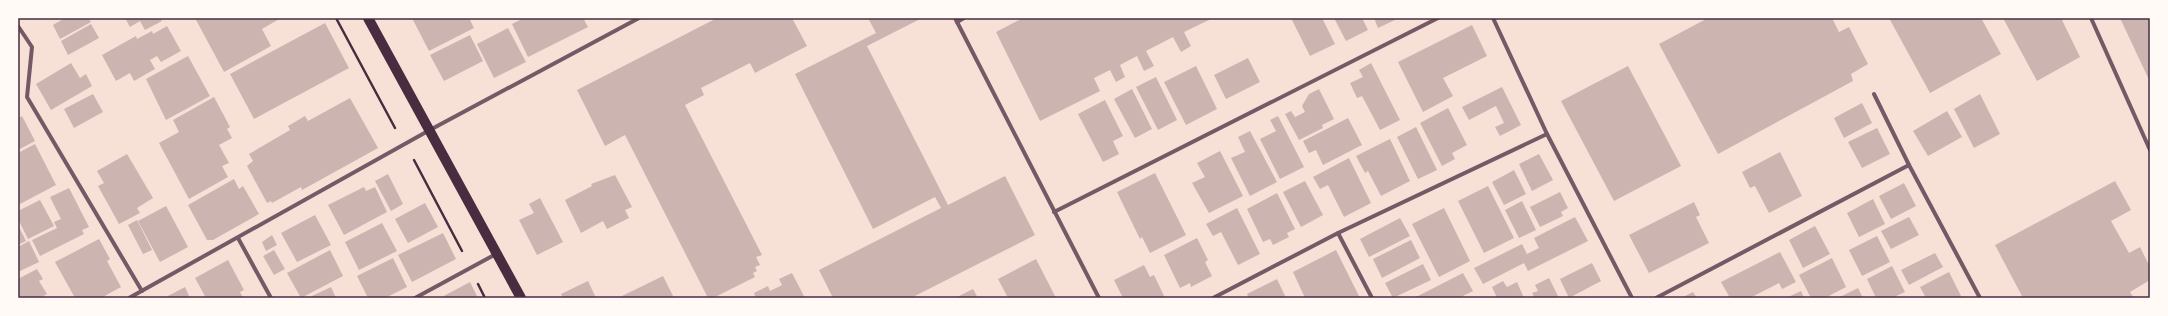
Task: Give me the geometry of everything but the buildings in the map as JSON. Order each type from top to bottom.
[{"type":"main road","points":[[368,18],[428,131],[498,253],[521,298]]},
{"type":"street","points":[[129,298],[428,131],[639,18]]},
{"type":"street","points":[[964,18],[956,20],[1099,298]]},
{"type":"street","points":[[1054,212],[1438,18]]},
{"type":"street","points":[[1493,18],[1547,134],[1632,298]]},
{"type":"street","points":[[2091,18],[2150,150]]},
{"type":"street","points":[[18,26],[32,47],[28,96],[142,291]]},
{"type":"street","points":[[1874,94],[1909,165],[1980,298]]},
{"type":"street","points":[[1213,298],[1338,233],[1547,134]]},
{"type":"street","points":[[1656,298],[1909,165]]},
{"type":"street","points":[[1338,233],[1372,298]]},
{"type":"street","points":[[238,238],[271,298]]},
{"type":"street","points":[[415,298],[498,253]]}]
